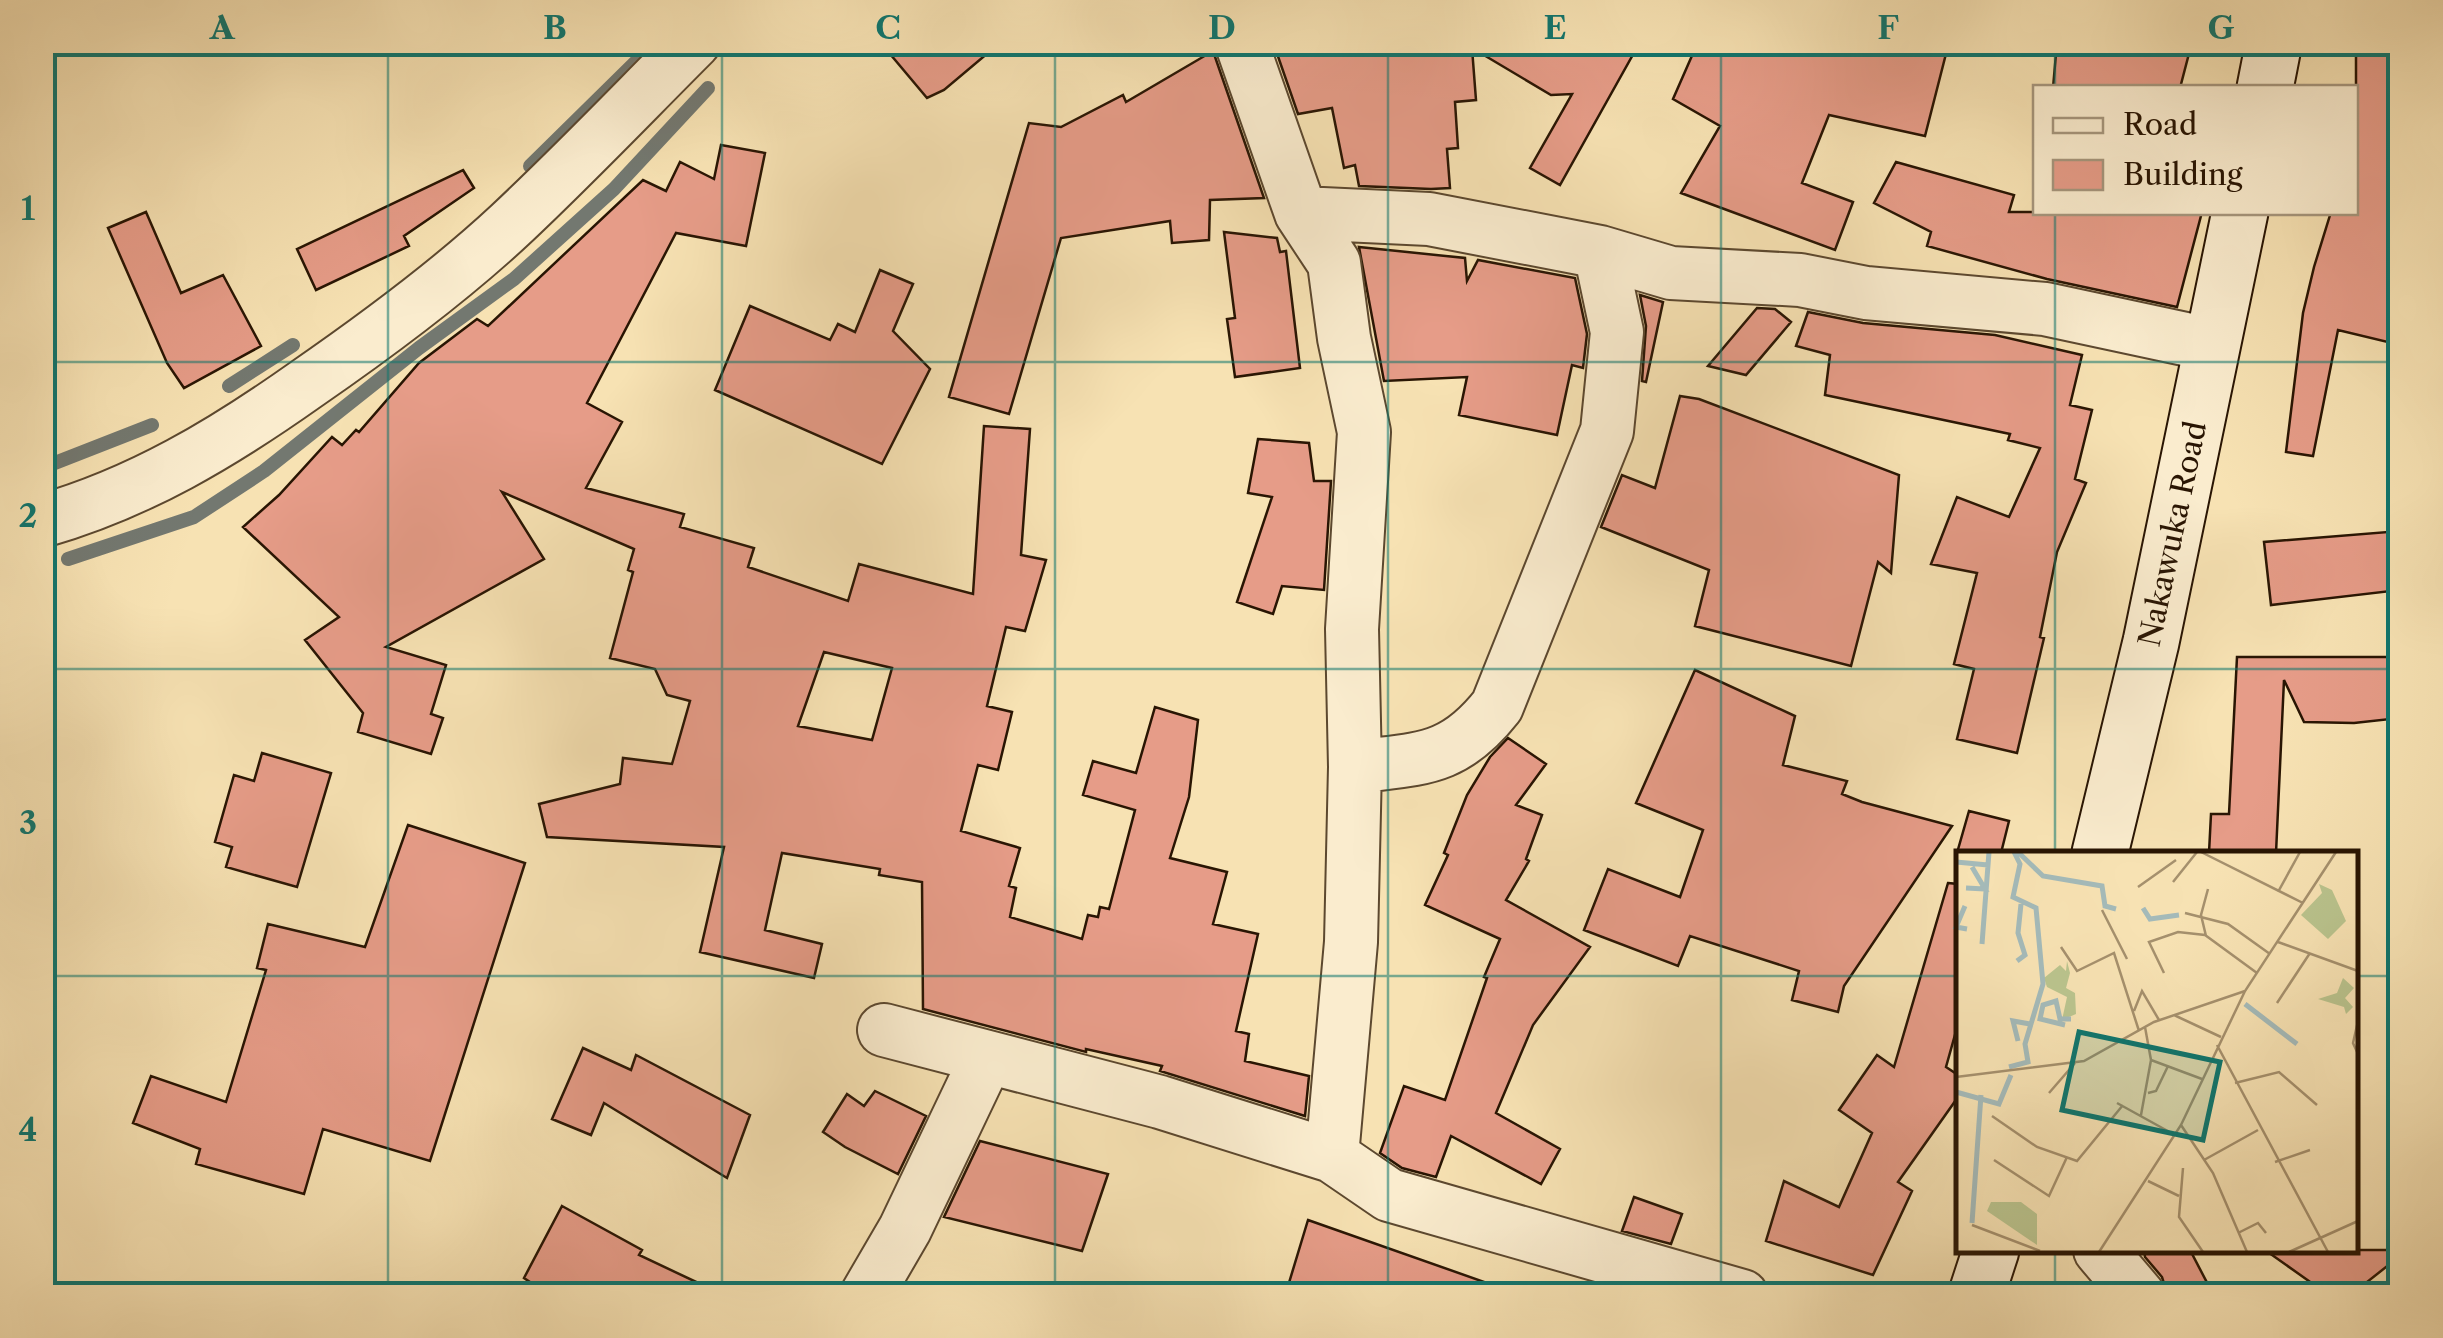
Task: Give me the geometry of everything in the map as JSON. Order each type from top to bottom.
[{"type":"main road","points":[[2266,85],[2274,42]]},
{"type":"main road","name":"Nakawuka Road","points":[[2100,851],[2151,642],[2239,215]]},
{"type":"main road","points":[[1976,1296],[1989,1253]]},
{"type":"street","points":[[44,531],[186,464],[360,347],[508,228],[694,42]]},
{"type":"street","points":[[1240,42],[1301,213],[1334,263],[1344,338],[1364,432],[1352,629],[1356,767],[1351,942],[1332,1156]]},
{"type":"street","points":[[1301,213],[1430,219],[1600,252],[1671,274],[1800,280],[1866,293],[2045,309],[2213,345]]},
{"type":"street","points":[[1356,767],[1426,758],[1453,749],[1478,730],[1496,706],[1607,431],[1618,332],[1600,252]]},
{"type":"street","points":[[884,1030],[1160,1102],[1332,1156],[1389,1195],[1742,1296]]},
{"type":"street","points":[[866,1296],[905,1229],[987,1057]]},
{"type":"street","points":[[2103,1253],[2139,1296]]},
{"type":"building","points":[[880,42],[1001,42],[944,90],[927,98]]},
{"type":"building","points":[[1273,42],[1640,42],[1560,185],[1530,168],[1572,94],[1551,95],[1472,48],[1476,100],[1455,102],[1458,148],[1447,149],[1450,188],[1431,189],[1359,186],[1355,165],[1344,168],[1332,108],[1298,114]]},
{"type":"building","points":[[1698,42],[1949,42],[1925,136],[1829,115],[1802,183],[1853,202],[1835,250],[1681,193],[1720,126],[1673,99]]},
{"type":"building","points":[[2057,42],[2192,42],[2181,85],[2053,85]]},
{"type":"building","points":[[2356,42],[2400,42],[2400,345],[2338,330],[2313,456],[2286,452],[2303,313],[2314,267],[2330,215],[2358,215]]},
{"type":"building","points":[[1213,51],[1264,198],[1210,200],[1209,240],[1172,243],[1170,221],[1061,238],[1009,414],[949,397],[1029,123],[1061,127],[1123,95],[1126,102]]},
{"type":"building","points":[[721,145],[765,153],[746,246],[676,233],[587,403],[622,422],[586,488],[684,514],[680,527],[754,548],[748,567],[848,601],[859,564],[973,594],[984,426],[1030,429],[1021,555],[1046,560],[1025,631],[1006,627],[987,706],[1012,712],[998,770],[978,765],[961,831],[1020,848],[1009,886],[1016,888],[1010,917],[1082,939],[1088,915],[1098,917],[1100,907],[1109,909],[1135,810],[1083,795],[1093,761],[1136,773],[1155,707],[1198,720],[1189,797],[1170,858],[1227,872],[1213,924],[1258,934],[1236,1031],[1249,1034],[1245,1061],[1309,1076],[1305,1116],[1160,1071],[1162,1066],[1086,1052],[923,1009],[922,882],[879,875],[880,869],[782,853],[765,930],[822,944],[814,978],[700,952],[724,847],[547,837],[539,804],[620,784],[623,758],[672,764],[690,701],[667,695],[655,669],[610,658],[633,572],[628,570],[634,549],[502,492],[544,559],[386,647],[446,665],[431,714],[443,718],[431,754],[358,732],[363,713],[305,640],[339,617],[243,527],[279,495],[332,437],[342,445],[356,430],[359,432],[419,363],[477,319],[488,326],[643,180],[666,191],[680,162],[714,179]],"holes":[[[824,652],[892,668],[872,740],[798,726]]]},
{"type":"building","points":[[1896,162],[2014,195],[2009,212],[2201,215],[2177,307],[2047,279],[1927,246],[1931,232],[1874,203]]},
{"type":"building","points":[[463,170],[474,188],[404,236],[409,246],[316,290],[297,249]]},
{"type":"building","points":[[146,212],[181,293],[223,275],[261,346],[184,388],[167,363],[108,228]]},
{"type":"building","points":[[1224,232],[1277,238],[1280,252],[1286,251],[1300,368],[1235,377],[1227,319],[1235,318]]},
{"type":"building","points":[[1359,247],[1465,258],[1467,281],[1478,260],[1575,278],[1587,334],[1583,368],[1572,365],[1557,435],[1459,415],[1467,377],[1384,381]]},
{"type":"building","points":[[880,270],[913,284],[893,331],[930,369],[882,464],[715,390],[750,306],[830,340],[838,324],[855,332]]},
{"type":"building","points":[[1640,295],[1663,302],[1646,382],[1642,381],[1646,326]]},
{"type":"building","points":[[1757,308],[1775,309],[1791,322],[1746,375],[1708,366]]},
{"type":"building","points":[[1808,312],[1863,323],[1995,335],[2082,355],[2070,405],[2092,410],[2075,479],[2086,483],[2057,552],[2040,637],[2044,638],[2017,753],[1957,739],[1974,669],[1954,664],[1977,573],[1931,564],[1957,497],[2009,517],[2040,448],[2008,440],[2010,434],[1825,395],[1830,355],[1796,346]]},
{"type":"building","points":[[1680,396],[1699,399],[1899,475],[1891,573],[1878,562],[1851,666],[1695,626],[1709,570],[1601,527],[1622,475],[1655,488]]},
{"type":"building","points":[[1258,439],[1309,443],[1314,481],[1331,481],[1324,590],[1282,586],[1273,614],[1237,602],[1272,497],[1248,493]]},
{"type":"building","points":[[2400,531],[2400,590],[2271,605],[2264,542]]},
{"type":"building","points":[[2237,657],[2400,657],[2400,718],[2354,723],[2304,722],[2284,680],[2276,851],[2209,851],[2211,814],[2229,814]]},
{"type":"building","points":[[1695,670],[1795,716],[1783,765],[1847,781],[1842,794],[1862,802],[1952,826],[1844,986],[1838,1012],[1792,1000],[1799,971],[1690,936],[1678,966],[1584,930],[1608,869],[1680,897],[1703,830],[1636,803]]},
{"type":"building","points":[[1508,738],[1546,764],[1516,805],[1542,815],[1526,859],[1529,861],[1506,900],[1590,947],[1533,1025],[1496,1113],[1560,1149],[1541,1184],[1451,1136],[1436,1177],[1402,1168],[1380,1153],[1404,1086],[1445,1100],[1500,939],[1425,905],[1448,855],[1444,853],[1467,795],[1490,757]]},
{"type":"building","points":[[262,753],[331,773],[297,887],[226,867],[232,847],[215,842],[234,775],[254,781]]},
{"type":"building","points":[[1969,811],[2009,821],[2002,851],[1958,851]]},
{"type":"building","points":[[408,825],[525,863],[430,1161],[323,1129],[304,1194],[196,1164],[200,1149],[133,1123],[151,1076],[226,1102],[266,970],[257,968],[268,924],[365,947]]},
{"type":"building","points":[[1948,883],[1956,884],[1956,1031],[1946,1067],[1956,1074],[1956,1100],[1898,1182],[1912,1191],[1873,1275],[1766,1241],[1784,1181],[1839,1207],[1872,1133],[1839,1110],[1877,1055],[1894,1067]]},
{"type":"building","points":[[583,1048],[631,1070],[636,1055],[750,1115],[727,1178],[604,1103],[591,1135],[552,1119]]},
{"type":"building","points":[[875,1091],[926,1116],[898,1174],[823,1132],[847,1094],[864,1106]]},
{"type":"building","points":[[980,1141],[1108,1174],[1082,1251],[944,1217]]},
{"type":"building","points":[[1634,1197],[1682,1214],[1671,1244],[1622,1231]]},
{"type":"building","points":[[562,1206],[642,1250],[639,1255],[726,1296],[551,1296],[524,1278]]},
{"type":"building","points":[[1308,1220],[1507,1290],[1506,1296],[1285,1296]]},
{"type":"building","points":[[2400,1250],[2400,1256],[2367,1282],[2359,1296],[2330,1296],[2269,1253]]},
{"type":"building","points":[[2144,1253],[2192,1253],[2214,1296],[2168,1296],[2162,1277]]},
{"type":"waterway","points":[[530,166],[656,42]]},
{"type":"waterway","points":[[68,559],[194,517],[264,471],[419,348],[514,279],[614,189],[708,88]]},
{"type":"waterway","points":[[229,386],[293,345]]},
{"type":"waterway","points":[[42,468],[152,425]]}]
